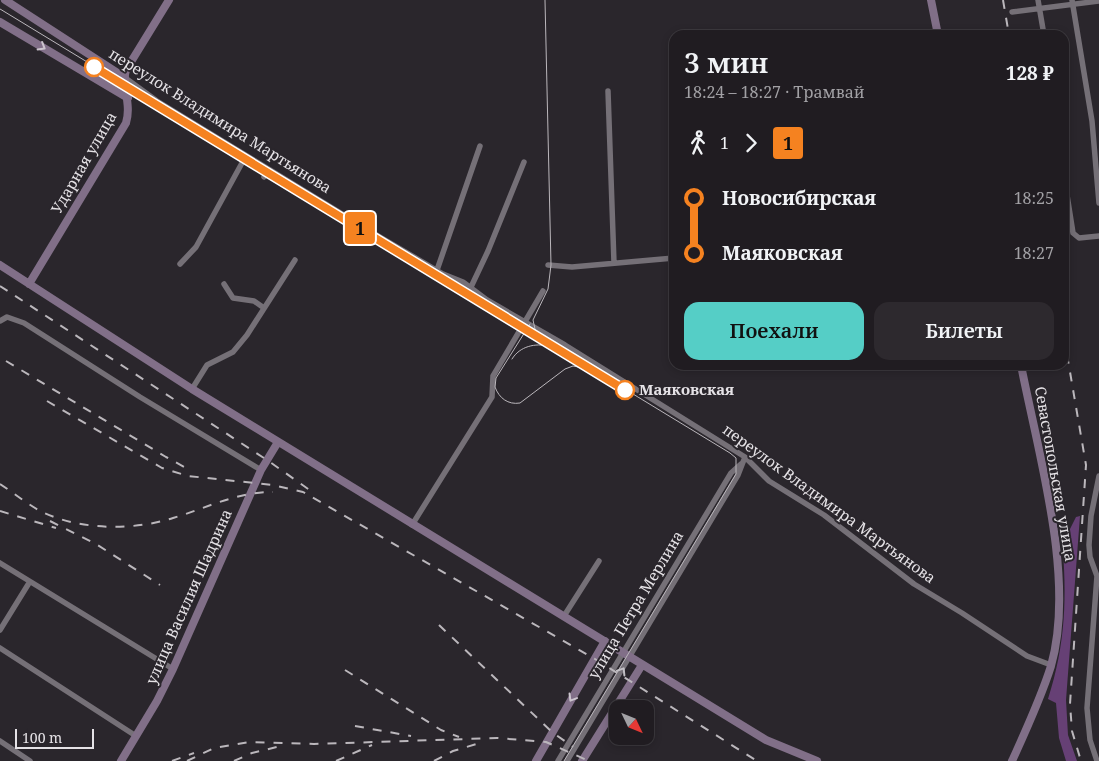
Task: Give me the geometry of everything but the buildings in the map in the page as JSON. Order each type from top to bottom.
[{"type":"street","name":"переулок Владимира Мартьянова","points":[[5,0],[124,77],[157,101],[437,270],[471,287],[486,300],[566,345],[745,457],[769,481],[824,515],[914,584],[1027,656],[1051,665]]},
{"type":"street","points":[[124,77],[169,0]]},
{"type":"street","points":[[931,0],[937,30]]},
{"type":"street","points":[[1038,0],[1043,30]]},
{"type":"street","points":[[1012,12],[1040,9],[1072,2],[1099,1]]},
{"type":"street","points":[[1072,2],[1092,121],[1099,202]]},
{"type":"street","points":[[0,22],[128,98]]},
{"type":"street","name":"Ударная улица","points":[[30,284],[126,123],[128,98],[124,77]]},
{"type":"street","points":[[608,91],[614,263]]},
{"type":"street","points":[[437,270],[480,146]]},
{"type":"street","points":[[471,287],[488,251],[524,162]]},
{"type":"street","points":[[180,264],[196,247],[242,163]]},
{"type":"street","points":[[264,177],[270,170]]},
{"type":"street","points":[[1069,208],[1073,233],[1078,238],[1099,236]]},
{"type":"street","points":[[548,265],[572,267],[669,258]]},
{"type":"street","points":[[192,389],[208,365],[236,350],[295,260]]},
{"type":"street","points":[[0,265],[192,389],[642,665],[766,740],[817,761]]},
{"type":"street","points":[[224,284],[233,298],[254,301],[264,308]]},
{"type":"street","points":[[412,525],[492,397],[493,376],[526,323],[543,291]]},
{"type":"street","points":[[0,320],[6,318],[24,322],[140,397],[261,470]]},
{"type":"street","name":"Севастопольская улица","points":[[1012,761],[1051,665],[1058,612],[1058,564],[1022,370]]},
{"type":"street","name":"улица Василия Шадрина","points":[[121,761],[173,669],[261,470],[278,442]]},
{"type":"street","name":"улица Петра Мерлина","points":[[567,761],[638,646],[738,475],[745,457]]},
{"type":"street","name":"улица Петра Мерлина","points":[[558,761],[731,473],[741,464]]},
{"type":"street","points":[[1097,761],[1090,740],[1086,708],[1097,576],[1089,545],[1091,516],[1099,476]]},
{"type":"street","points":[[564,616],[599,561]]},
{"type":"street","points":[[0,563],[29,583],[173,669]]},
{"type":"street","points":[[0,630],[29,583]]},
{"type":"street","points":[[1094,616],[1099,611]]},
{"type":"street","name":"улица Петра Мерлина","points":[[536,761],[605,641]]},
{"type":"street","points":[[0,648],[136,736]]},
{"type":"street","points":[[582,761],[642,665]]},
{"type":"street","points":[[0,741],[30,761]]},
{"type":"shaded area","points":[[1080,516],[1066,700],[1068,735],[1077,761],[1066,761],[1059,738],[1056,703],[1048,699],[1062,639],[1064,619],[1062,539],[1066,537],[1076,517]]},
{"type":"tram line","points":[[537,338],[533,320],[548,289],[551,265],[545,0]]},
{"type":"tram line","points":[[0,9],[736,458],[736,474],[564,761]]},
{"type":"tram line","name":"1","points":[[94,67],[625,390]]},
{"type":"tram line","points":[[530,324],[496,378],[495,387],[504,400],[520,403],[565,369],[573,366],[584,368]]},
{"type":"tram line","points":[[512,359],[524,348],[538,345],[549,346]]},
{"type":"railway","points":[[1003,0],[1008,30]]},
{"type":"railway","points":[[0,286],[267,460],[311,491]]},
{"type":"railway","points":[[6,361],[188,469]]},
{"type":"railway","points":[[1069,366],[1086,465],[1070,704],[1072,731],[1081,761]]},
{"type":"railway","points":[[47,401],[162,468],[188,476],[273,485],[303,492],[595,659],[757,761]]},
{"type":"railway","points":[[0,484],[42,512],[73,522],[106,527],[124,527],[157,522],[222,501],[247,495],[273,492]]},
{"type":"railway","points":[[0,511],[56,528]]},
{"type":"railway","points":[[50,521],[96,544],[160,585]]},
{"type":"railway","points":[[439,625],[552,732],[573,747]]},
{"type":"railway","points":[[345,670],[441,730],[459,737]]},
{"type":"railway","points":[[355,726],[411,736]]},
{"type":"railway","points":[[187,761],[214,748],[249,742],[314,744],[497,738],[546,742],[589,761]]},
{"type":"railway","points":[[434,761],[453,751],[480,743]]},
{"type":"railway","points":[[336,761],[372,745]]},
{"type":"railway","points":[[234,761],[252,753],[277,747]]},
{"type":"railway","points":[[172,761],[194,753]]},
{"type":"place","name":"Маяковская","points":[[625,390]]}]
